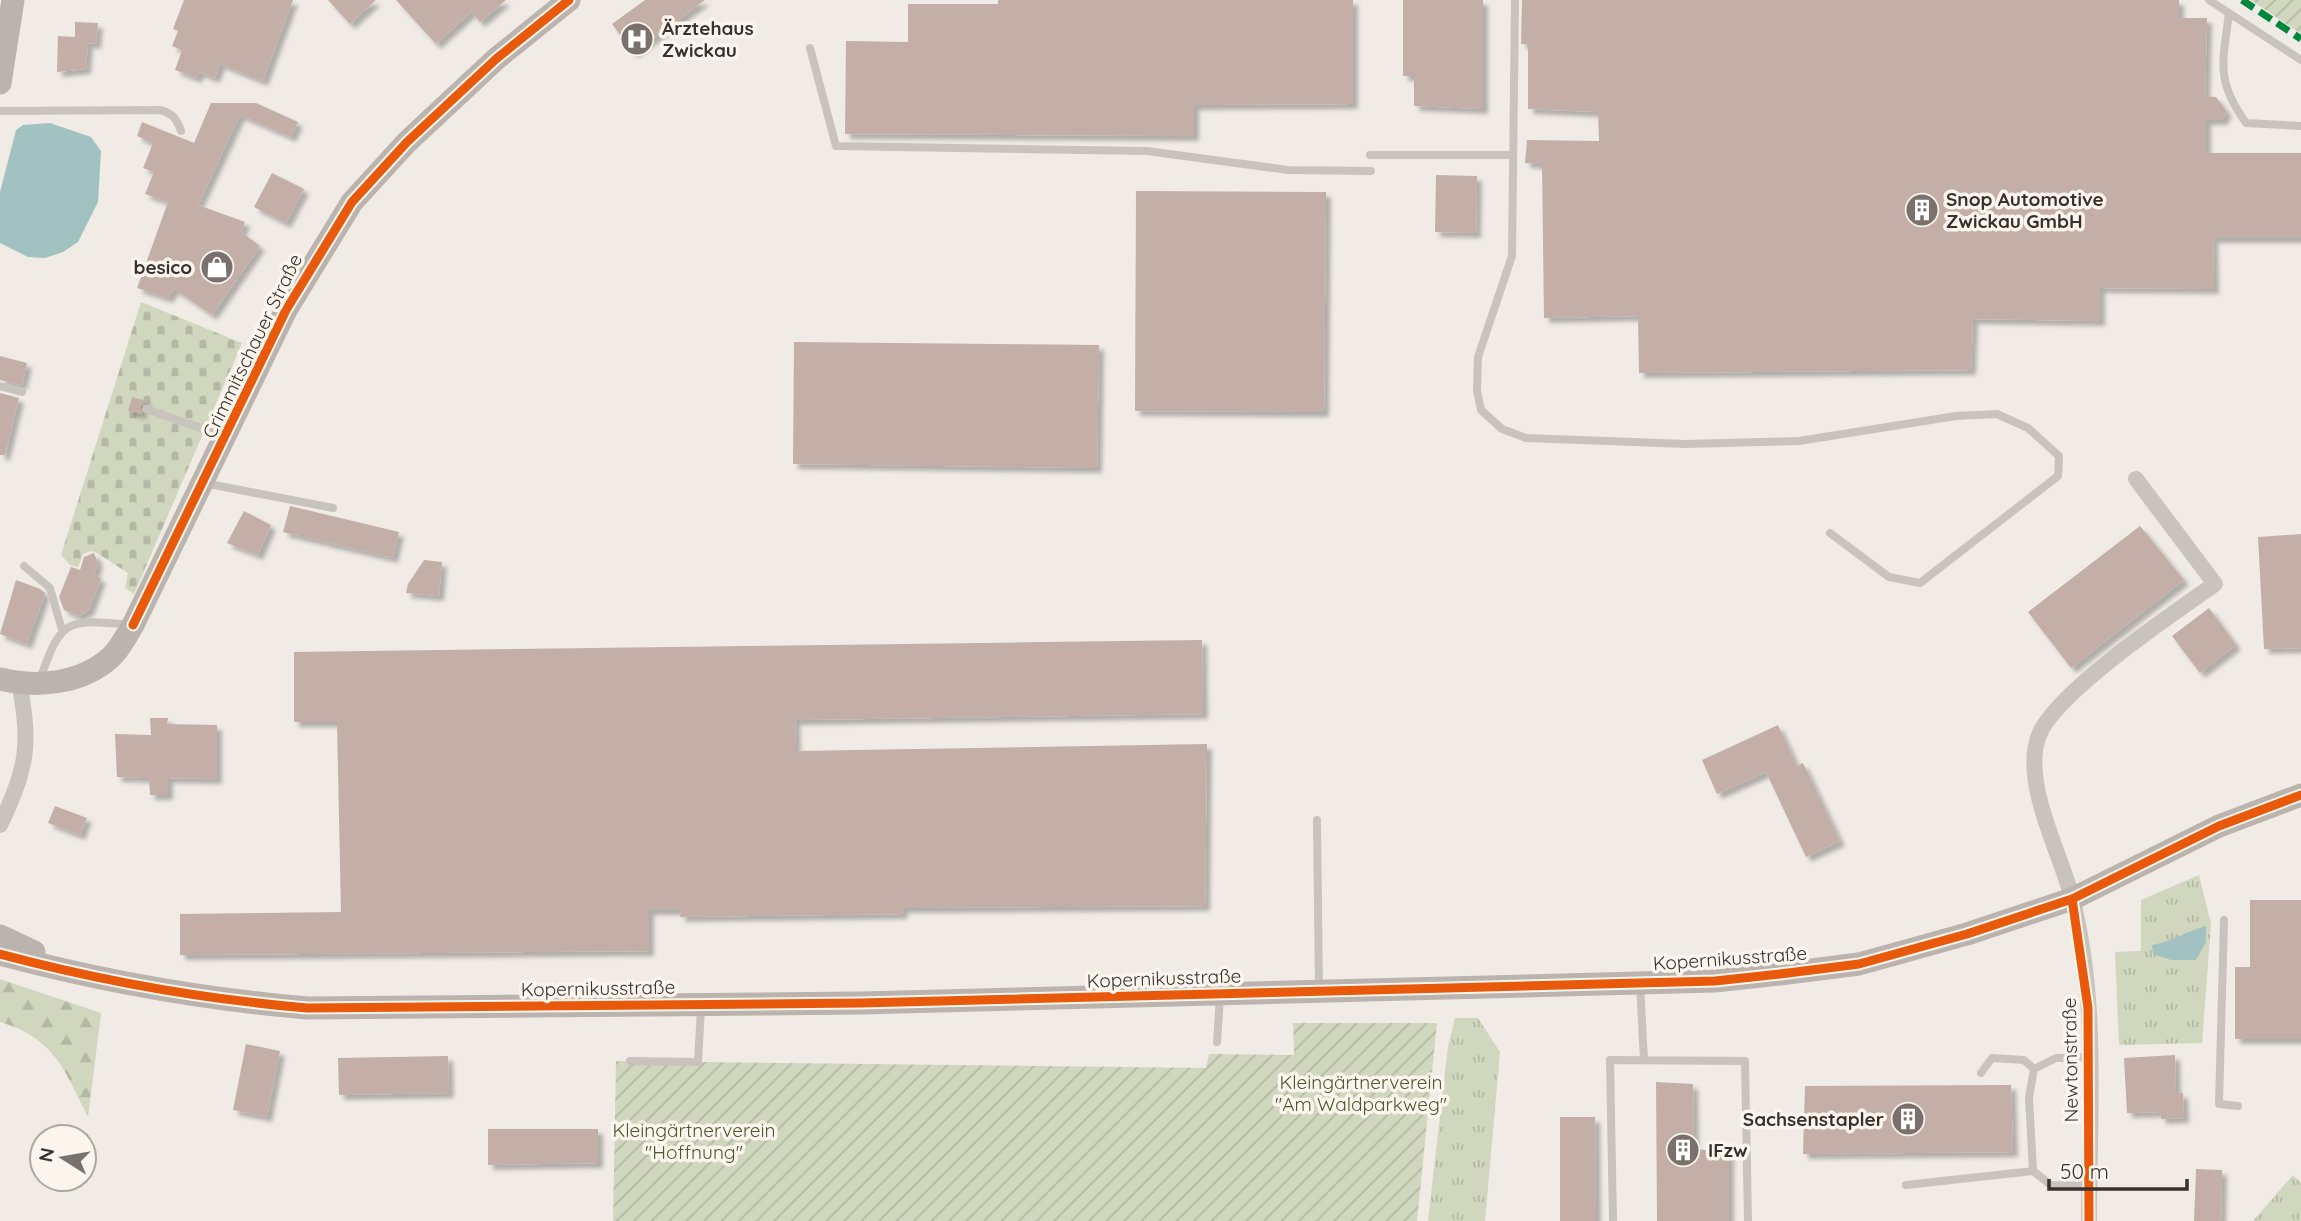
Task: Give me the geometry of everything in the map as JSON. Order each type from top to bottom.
[{"type":"street","points":[[0,83],[13,0]]},
{"type":"street","name":"Crimmitschauer Straße","points":[[19,683],[69,679],[103,663],[113,655],[133,625],[286,310],[316,255],[352,202],[407,142],[476,77],[569,0]]},
{"type":"street","name":"Newtonstraße","points":[[2089,1221],[2089,1057],[2085,967],[2072,899],[2034,777],[2033,755],[2040,732],[2065,702],[2094,675],[2215,584],[2136,479]]},
{"type":"street","points":[[0,825],[20,782],[26,759],[19,683]]},
{"type":"street","name":"Kopernikusstraße","points":[[0,954],[197,996],[307,1008],[701,1005],[1715,981],[1859,964],[1967,934],[2072,899],[2219,826],[2301,795]]},
{"type":"street","name":"Kopernikusstraße","points":[[0,936],[65,968]]},
{"type":"lane","points":[[1515,0],[1512,256],[1478,357],[1477,380],[1481,410],[1502,429],[1526,438],[1686,444],[1799,441],[1956,416],[1997,414],[2028,428],[2059,456],[2058,477],[1920,583],[1889,577],[1830,533]]},
{"type":"lane","points":[[2209,0],[2301,60]]},
{"type":"lane","points":[[2229,13],[2222,72],[2230,101],[2246,123],[2301,126]]},
{"type":"lane","points":[[810,48],[836,146],[1147,151],[1288,170],[1371,171]]},
{"type":"lane","points":[[0,111],[160,110],[168,112],[178,120],[181,131]]},
{"type":"lane","points":[[1370,155],[1513,155]]},
{"type":"lane","points":[[0,386],[22,392]]},
{"type":"lane","points":[[146,408],[226,437]]},
{"type":"lane","points":[[204,483],[332,508]]},
{"type":"lane","points":[[24,566],[50,588],[62,630]]},
{"type":"lane","points":[[19,683],[62,630],[93,621],[133,625]]},
{"type":"lane","points":[[1317,820],[1319,990]]},
{"type":"lane","points":[[2224,920],[2219,1104],[2238,1106]]},
{"type":"lane","points":[[1640,982],[1644,1060]]},
{"type":"lane","points":[[1217,1042],[1220,994]]},
{"type":"lane","points":[[631,1061],[698,1062],[701,1005]]},
{"type":"lane","points":[[2034,1069],[2056,1058],[2089,1057]]},
{"type":"lane","points":[[1981,1073],[1992,1058],[2024,1060],[2034,1069]]},
{"type":"lane","points":[[1613,1221],[1610,1060],[1745,1061],[1748,1221]]},
{"type":"lane","points":[[2033,1171],[2029,1097],[2034,1069]]},
{"type":"lane","points":[[1906,1185],[2033,1171],[2051,1185],[2089,1186]]},
{"type":"green space","points":[[2251,0],[2301,0],[2301,34]]},
{"type":"green space","points":[[141,302],[242,343],[134,594],[125,588],[128,573],[97,553],[91,551],[83,554],[78,567],[70,565],[61,555]]},
{"type":"green space","points":[[2199,875],[2211,924],[2202,1043],[2119,1045],[2115,952],[2141,951],[2141,900]]},
{"type":"green space","points":[[0,979],[101,1013],[88,1117],[64,1071],[46,1047],[34,1037],[0,1022]]},
{"type":"green space","points":[[1455,1018],[1478,1018],[1500,1052],[1485,1221],[1428,1221],[1448,1046]]},
{"type":"green space","name":"Kleingärtnerverein \"Hoffnung\"","points":[[1293,1023],[1437,1023],[1417,1221],[613,1221],[616,1061],[1206,1068],[1209,1054],[1294,1055]]},
{"type":"green space","points":[[2293,1175],[2301,1183],[2301,1221],[2253,1221]]},
{"type":"water","points":[[50,123],[91,137],[101,151],[98,202],[78,242],[63,252],[45,258],[28,257],[0,243],[0,192],[16,130],[23,125]]},
{"type":"water","points":[[2206,926],[2206,942],[2196,960],[2171,960],[2153,954],[2152,945]]},
{"type":"building","points":[[184,0],[293,0],[263,81],[220,64],[215,78],[199,72],[197,78],[175,70],[182,50],[172,46],[178,31],[173,29]]},
{"type":"building","points":[[328,0],[376,0],[350,24]]},
{"type":"building","points":[[396,0],[506,0],[480,22],[471,12],[436,44]]},
{"type":"building","name":"Ärztehaus Zwickau","points":[[645,0],[705,0],[633,53],[612,24]]},
{"type":"building","points":[[998,0],[1353,0],[1353,104],[1194,105],[1194,136],[845,134],[846,41],[908,42],[908,4],[998,4]]},
{"type":"building","points":[[1403,0],[1483,0],[1483,109],[1414,106],[1414,76],[1403,76]]},
{"type":"building","name":"Snop Automotive Zwickau GmbH","points":[[1522,0],[2179,0],[2179,18],[2207,18],[2205,96],[2216,97],[2227,112],[2222,120],[2206,120],[2206,153],[2301,153],[2301,238],[2213,238],[2214,289],[2100,288],[2100,321],[1973,319],[1971,370],[1639,373],[1638,316],[1544,318],[1542,164],[1525,163],[1527,140],[1599,141],[1598,112],[1528,109],[1528,44],[1521,44]]},
{"type":"building","points":[[75,22],[98,23],[96,44],[88,43],[86,69],[57,72],[58,36],[75,37]]},
{"type":"building","points":[[211,103],[256,103],[298,122],[291,137],[240,115],[198,205],[245,222],[241,232],[260,246],[212,315],[174,289],[168,298],[137,288],[168,202],[145,194],[154,172],[143,168],[153,143],[137,136],[142,122],[194,143]]},
{"type":"building","points":[[272,173],[304,189],[286,223],[254,207]]},
{"type":"building","points":[[1436,175],[1477,176],[1476,233],[1435,232]]},
{"type":"building","points":[[1136,191],[1326,192],[1324,412],[1135,411]]},
{"type":"building","points":[[794,342],[1099,345],[1097,468],[793,464]]},
{"type":"building","points":[[0,356],[27,363],[22,385],[0,380]]},
{"type":"building","points":[[0,393],[19,398],[5,455],[0,455]]},
{"type":"building","points":[[132,397],[147,401],[140,406],[142,414],[128,411]]},
{"type":"building","points":[[290,506],[399,532],[393,558],[283,532]]},
{"type":"building","points":[[244,511],[271,525],[258,555],[227,543]]},
{"type":"building","points":[[2140,526],[2184,580],[2071,668],[2028,612]]},
{"type":"building","points":[[2301,534],[2301,648],[2264,649],[2258,537]]},
{"type":"building","points":[[94,553],[98,563],[94,575],[101,578],[89,610],[79,616],[64,610],[59,597],[71,567],[80,570],[84,557]]},
{"type":"building","points":[[424,560],[442,562],[439,596],[406,593],[408,584]]},
{"type":"building","points":[[16,580],[45,593],[27,644],[0,634]]},
{"type":"building","points":[[2209,608],[2236,645],[2200,673],[2172,636]]},
{"type":"building","points":[[1202,640],[1203,714],[795,720],[796,751],[1207,744],[1205,906],[903,908],[902,914],[680,917],[681,910],[649,910],[649,951],[180,955],[180,914],[341,912],[337,722],[294,722],[294,652]]},
{"type":"building","points":[[150,718],[168,718],[167,724],[217,725],[217,779],[168,778],[168,795],[150,795],[149,778],[117,777],[115,734],[151,735]]},
{"type":"building","points":[[1778,725],[1797,766],[1803,763],[1840,841],[1806,857],[1766,772],[1717,794],[1702,760]]},
{"type":"building","points":[[55,806],[87,818],[80,835],[48,823]]},
{"type":"building","points":[[2250,900],[2301,900],[2301,1039],[2235,1039],[2235,967],[2250,967]]},
{"type":"building","points":[[246,1044],[280,1051],[267,1117],[233,1110]]},
{"type":"building","points":[[2175,1055],[2176,1093],[2183,1093],[2184,1118],[2161,1119],[2160,1112],[2127,1113],[2124,1058]]},
{"type":"building","points":[[448,1056],[449,1093],[339,1095],[338,1058]]},
{"type":"building","name":"IFzw","points":[[1656,1082],[1693,1084],[1694,1149],[1729,1152],[1729,1221],[1657,1221]]},
{"type":"building","name":"Sachsenstapler","points":[[2011,1085],[2013,1152],[1803,1154],[1805,1086]]},
{"type":"building","points":[[1560,1117],[1595,1117],[1596,1221],[1560,1221]]},
{"type":"building","points":[[488,1129],[598,1129],[598,1163],[488,1165]]},
{"type":"building","points":[[2196,1169],[2222,1170],[2221,1221],[2194,1221]]},
{"type":"marked path","points":[[2242,0],[2301,39]]},
{"type":"cycle path","points":[[133,625],[286,310],[352,202],[407,142],[496,59],[569,0]]},
{"type":"cycle path","points":[[0,954],[152,988],[307,1008],[861,1003],[1715,981],[1859,964],[1967,934],[2072,899],[2219,826],[2301,795]]},
{"type":"cycle path","points":[[2072,899],[2088,1008],[2089,1221]]},
{"type":"place","name":"Ärztehaus Zwickau","points":[[637,39]]},
{"type":"place","name":"Snop Automotive Zwickau GmbH","points":[[1922,210]]},
{"type":"place","name":"besico","points":[[217,267]]},
{"type":"place","name":"Sachsenstapler","points":[[1908,1119]]},
{"type":"place","name":"IFzw","points":[[1683,1150]]},
{"type":"park label","name":"Kleingärtnerverein \"Am Waldparkweg\"","points":[[1361,1093]]}]
